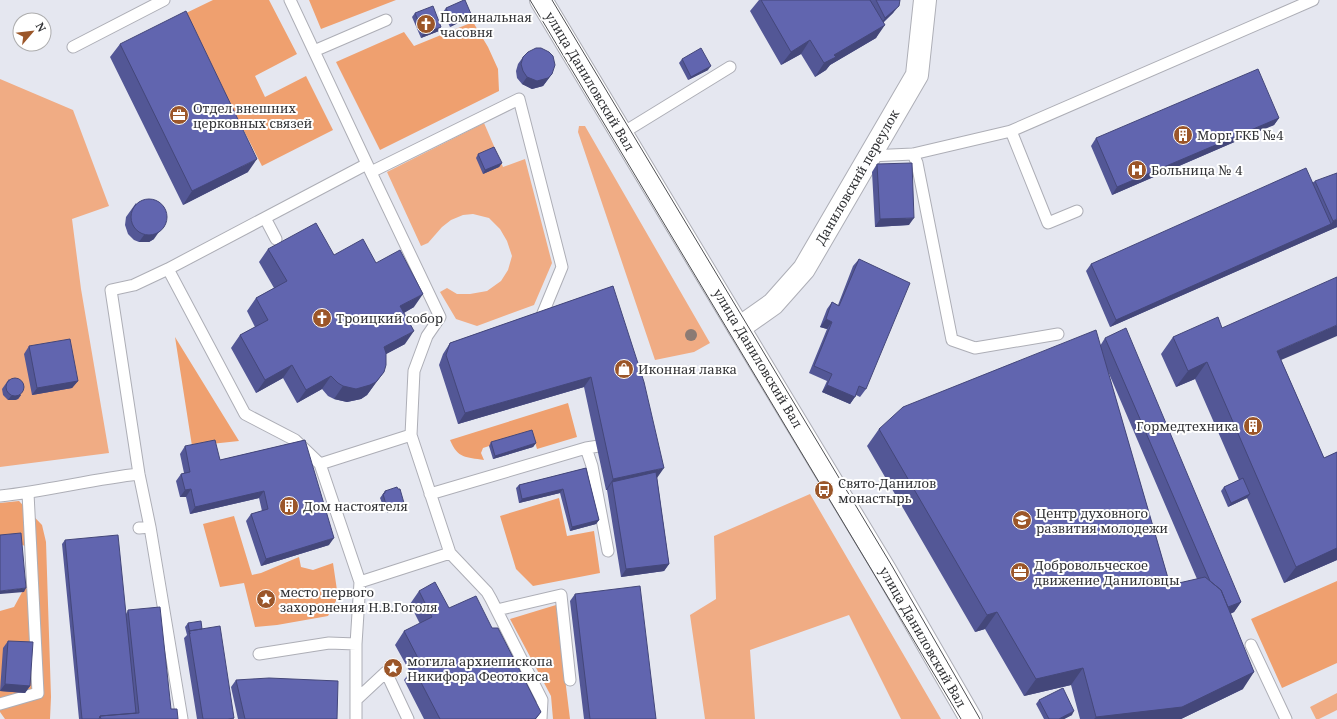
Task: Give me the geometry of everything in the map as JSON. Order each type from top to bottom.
[{"type":"main road","name":"улица Даниловский Вал","points":[[541,0],[885,570],[971,719]]},
{"type":"main road","name":"Даниловский переулок","points":[[739,328],[773,304],[804,269],[917,75],[925,0]]},
{"type":"lane","points":[[73,47],[164,0]]},
{"type":"lane","points":[[290,0],[440,317],[427,336],[414,371],[411,435],[450,553],[487,592],[542,700],[541,719]]},
{"type":"lane","points":[[869,156],[913,154],[1011,131],[1313,0]]},
{"type":"lane","points":[[314,51],[386,20]]},
{"type":"lane","points":[[621,134],[730,67]]},
{"type":"lane","points":[[182,719],[145,527],[139,474],[110,290],[134,284],[168,269],[265,218],[519,99],[562,267],[543,313]]},
{"type":"lane","points":[[1011,131],[1048,223],[1077,211]]},
{"type":"lane","points":[[913,154],[917,163],[952,340],[976,348],[1058,334]]},
{"type":"lane","points":[[265,218],[276,239]]},
{"type":"lane","points":[[168,269],[245,414],[295,440],[320,464],[360,582],[356,644],[356,719]]},
{"type":"lane","points":[[320,464],[411,435]]},
{"type":"lane","points":[[430,494],[586,448],[599,446]]},
{"type":"lane","points":[[586,448],[592,466],[608,551]]},
{"type":"lane","points":[[0,496],[28,493],[113,477],[139,474]]},
{"type":"lane","points":[[0,704],[38,693],[28,493]]},
{"type":"lane","points":[[360,582],[450,553]]},
{"type":"lane","points":[[496,610],[561,595],[570,680]]},
{"type":"lane","points":[[259,654],[330,643],[356,644]]},
{"type":"lane","points":[[1251,645],[1286,719]]},
{"type":"lane","points":[[356,700],[386,672],[408,719]]},
{"type":"shaded area","points":[[213,0],[269,0],[297,54],[255,76],[265,97],[306,76],[333,130],[262,166],[184,14]]},
{"type":"shaded area","points":[[309,0],[396,0],[321,29]]},
{"type":"shaded area","points":[[473,22],[488,47],[498,69],[499,91],[380,150],[336,62],[404,32],[414,46]]},
{"type":"shaded area","points":[[0,79],[73,110],[109,206],[72,219],[81,289],[109,453],[0,467]]},
{"type":"shaded area","points":[[484,123],[503,167],[525,159],[552,263],[534,305],[477,326],[456,319],[440,292],[447,288],[457,294],[470,294],[487,291],[501,281],[508,270],[512,256],[507,241],[500,229],[489,218],[473,214],[463,215],[451,220],[442,227],[428,243],[421,246],[387,172]]},
{"type":"shaded area","points":[[579,126],[585,126],[710,343],[694,352],[655,360],[578,132]]},
{"type":"shaded area","points":[[175,337],[239,441],[192,446]]},
{"type":"shaded area","points":[[568,403],[577,437],[537,449],[532,432],[483,448],[481,453],[484,460],[463,456],[456,451],[450,440]]},
{"type":"shaded area","points":[[810,494],[941,719],[901,719],[849,615],[750,650],[755,719],[705,719],[690,615],[716,599],[714,536]]},
{"type":"shaded area","points":[[559,498],[567,536],[594,531],[600,573],[533,586],[516,569],[500,516]]},
{"type":"shaded area","points":[[19,501],[42,525],[46,542],[51,697],[50,719],[5,719],[0,712],[0,611],[14,607],[27,583],[28,548],[14,540],[0,536],[0,503]]},
{"type":"shaded area","points":[[234,516],[252,575],[261,573],[299,557],[301,567],[313,570],[333,563],[338,597],[328,616],[277,625],[255,627],[244,583],[220,587],[203,524]]},
{"type":"shaded area","points":[[1337,581],[1337,663],[1282,688],[1251,619]]},
{"type":"shaded area","points":[[556,605],[570,719],[553,719],[551,696],[510,619]]},
{"type":"shaded area","points":[[1337,693],[1337,710],[1316,719],[1310,707]]},
{"type":"building","points":[[464,0],[471,14],[453,23],[446,8]]},
{"type":"building","points":[[761,0],[870,0],[885,25],[834,55],[836,57],[824,63],[810,40],[791,52]]},
{"type":"building","points":[[876,0],[900,0],[899,6],[885,18]]},
{"type":"building","name":"Поминальная часовня","points":[[433,6],[441,27],[423,34],[415,13]]},
{"type":"building","name":"Отдел внешних церковных связей","points":[[186,11],[257,159],[192,191],[120,44]]},
{"type":"building","points":[[536,48],[541,48],[549,52],[553,56],[555,65],[552,74],[548,78],[537,81],[527,77],[521,64],[523,57],[528,52]]},
{"type":"building","points":[[701,48],[711,66],[691,77],[682,59]]},
{"type":"building","name":"Морг ГКБ №4","points":[[1258,69],[1279,118],[1117,187],[1096,138]]},
{"type":"building","points":[[494,147],[502,163],[485,170],[478,154]]},
{"type":"building","points":[[912,163],[914,218],[880,219],[877,164]]},
{"type":"building","points":[[1306,168],[1331,224],[1116,320],[1091,264]]},
{"type":"building","points":[[1337,173],[1337,219],[1333,221],[1315,181]]},
{"type":"building","points":[[153,199],[162,204],[166,210],[166,224],[162,230],[153,235],[145,235],[136,230],[132,224],[131,213],[136,204],[142,200]]},
{"type":"building","name":"Троицкий собор","points":[[316,223],[334,255],[363,239],[376,263],[400,250],[423,294],[400,306],[414,331],[384,347],[386,353],[386,365],[384,372],[376,382],[370,385],[356,389],[343,386],[331,376],[306,390],[292,365],[265,380],[240,335],[268,320],[256,298],[287,281],[268,249]]},
{"type":"building","points":[[859,259],[910,283],[866,389],[859,386],[855,397],[827,385],[832,374],[814,366],[832,322],[826,319],[832,302],[839,306]]},
{"type":"building","name":"Гормедтехника","points":[[1337,277],[1337,325],[1277,351],[1324,458],[1337,452],[1337,548],[1296,567],[1207,362],[1188,371],[1173,337],[1218,317],[1222,328]]},
{"type":"building","points":[[613,286],[644,382],[664,468],[613,479],[591,377],[465,413],[446,355],[450,343]]},
{"type":"building","points":[[1126,328],[1241,602],[1228,607],[1221,590],[1210,581],[1105,338]]},
{"type":"building","name":"Центр духовного развития молодежи","points":[[1096,330],[1170,585],[1205,577],[1221,590],[1254,672],[1182,707],[1096,717],[1083,668],[1036,679],[997,612],[987,615],[879,429],[903,407]]},
{"type":"building","points":[[70,339],[78,381],[37,388],[29,346]]},
{"type":"building","points":[[11,378],[19,378],[24,383],[22,394],[19,396],[11,396],[6,391],[6,383]]},
{"type":"building","points":[[532,430],[536,443],[495,456],[491,442]]},
{"type":"building","name":"Дом настоятеля","points":[[215,440],[220,460],[305,440],[334,538],[266,559],[251,514],[268,509],[264,491],[195,507],[191,489],[185,490],[181,474],[190,472],[185,446]]},
{"type":"building","points":[[586,468],[599,520],[572,527],[563,489],[522,499],[519,485]]},
{"type":"building","points":[[656,472],[669,564],[626,569],[612,482]]},
{"type":"building","points":[[1243,478],[1250,494],[1231,503],[1224,487]]},
{"type":"building","points":[[397,487],[400,489],[404,503],[390,509],[390,507],[387,508],[383,494],[385,491]]},
{"type":"building","points":[[21,533],[26,588],[0,591],[0,535]]},
{"type":"building","points":[[118,535],[136,713],[100,716],[99,719],[82,719],[65,540]]},
{"type":"building","points":[[435,582],[449,608],[476,596],[492,628],[498,628],[541,712],[535,719],[440,719],[413,667],[419,660],[404,631],[432,617],[419,591]]},
{"type":"building","points":[[640,586],[656,719],[590,719],[575,594]]},
{"type":"building","points":[[160,607],[171,709],[177,709],[178,719],[101,719],[100,716],[139,713],[128,610]]},
{"type":"building","points":[[201,621],[202,629],[189,631],[188,623]]},
{"type":"building","points":[[220,626],[234,718],[203,719],[189,631]]},
{"type":"building","points":[[8,641],[33,642],[30,686],[5,684]]},
{"type":"building","points":[[269,678],[338,681],[337,719],[245,719],[236,680]]},
{"type":"building","points":[[1063,688],[1074,711],[1059,719],[1049,719],[1039,700]]},
{"type":"tram line","points":[[530,0],[961,719]]},
{"type":"tram line","points":[[552,0],[892,566],[980,719]]},
{"type":"place","name":"Поминальная часовня","points":[[426,24]]},
{"type":"place","name":"Отдел внешних церковных связей","points":[[179,115]]},
{"type":"place","name":"Морг ГКБ №4","points":[[1183,135]]},
{"type":"place","name":"Больница № 4","points":[[1137,170]]},
{"type":"place","name":"Троицкий собор","points":[[322,318]]},
{"type":"place","name":"Иконная лавка","points":[[624,369]]},
{"type":"place","name":"Гормедтехника","points":[[1253,426]]},
{"type":"place","name":"Свято-Данилов монастырь","points":[[824,490]]},
{"type":"place","name":"Дом настоятеля","points":[[289,506]]},
{"type":"place","name":"Центр духовного развития молодежи","points":[[1022,520]]},
{"type":"place","name":"Добровольческое движение Даниловцы","points":[[1020,572]]},
{"type":"place","name":"место первого захоронения Н.В.Гоголя","points":[[266,599]]},
{"type":"place","name":"могила архиепископа Никифора Феотокиса","points":[[393,668]]}]
